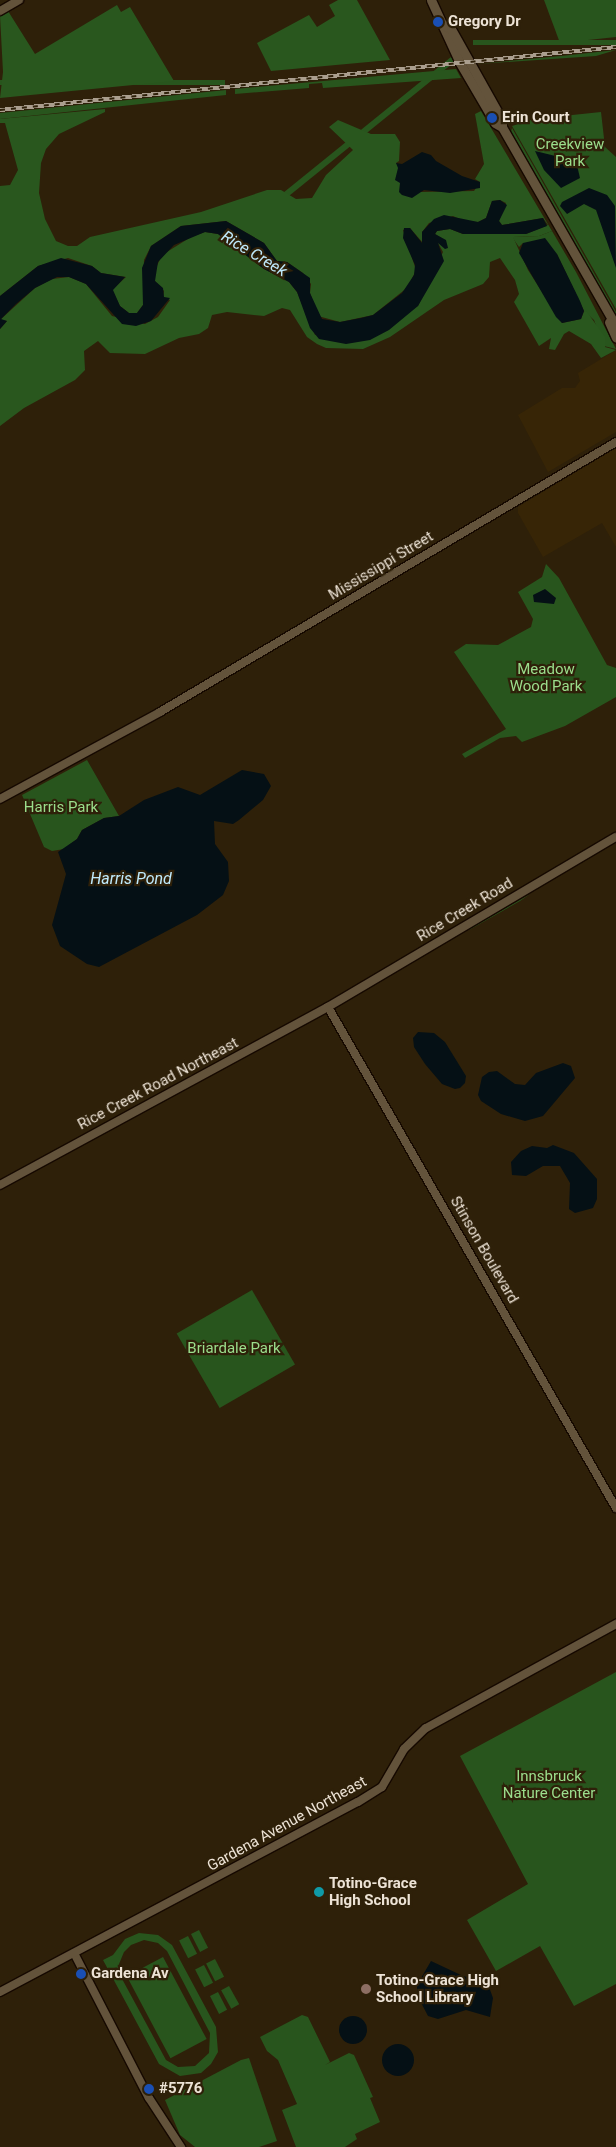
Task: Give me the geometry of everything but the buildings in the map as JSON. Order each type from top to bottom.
[{"type":"main road","points":[[431,0],[444,25],[451,29],[502,120],[502,127],[602,306],[616,338]]},
{"type":"main road","points":[[602,306],[616,326]]},
{"type":"street","points":[[0,11],[18,0]]},
{"type":"street","name":"Mississippi Street","points":[[0,799],[160,712],[616,442]]},
{"type":"street","name":"Rice Creek Road","points":[[328,1007],[616,837]]},
{"type":"street","name":"Rice Creek Road Northeast","points":[[0,1185],[328,1007]]},
{"type":"street","name":"Stinson Boulevard","points":[[328,1007],[616,1508]]},
{"type":"street","name":"Gardena Avenue Northeast","points":[[0,1992],[358,1802],[382,1787],[404,1749],[426,1728],[616,1624]]},
{"type":"street","points":[[74,1953],[149,2098],[181,2147]]},
{"type":"shaded area","points":[[616,350],[616,432],[548,472],[518,415],[562,388],[575,388],[580,381],[578,373]]},
{"type":"shaded area","points":[[616,448],[616,547],[602,523],[543,557],[518,513],[518,507]]},
{"type":"green space","points":[[338,0],[357,0],[390,60],[271,71],[257,43],[309,15],[317,27],[335,16],[329,5]]},
{"type":"green space","points":[[544,0],[616,0],[616,37],[560,43]]},
{"type":"green space","points":[[117,5],[121,12],[130,7],[174,81],[0,98],[3,72],[0,16],[8,11],[35,54]]},
{"type":"green space","points":[[473,40],[616,40],[616,45],[473,45]]},
{"type":"green space","points":[[616,50],[596,56],[478,64],[561,56]]},
{"type":"green space","points":[[451,57],[455,62],[285,199],[281,195]]},
{"type":"green space","points":[[456,69],[461,78],[323,88],[322,83],[309,84],[309,88],[235,94],[235,89]]},
{"type":"green space","points":[[0,80],[225,80],[225,85],[0,85]]},
{"type":"green space","points":[[226,90],[226,95],[0,119],[0,113]]},
{"type":"green space","points":[[105,109],[105,112],[59,134],[46,149],[41,163],[39,193],[45,219],[56,241],[68,246],[77,246],[90,237],[201,212],[267,190],[281,190],[296,199],[312,198],[326,175],[353,150],[329,127],[338,120],[371,134],[395,134],[400,142],[399,161],[396,163],[421,192],[474,191],[480,182],[475,179],[484,164],[475,114],[481,111],[552,231],[539,236],[513,237],[528,270],[562,323],[581,319],[584,311],[587,312],[605,337],[605,347],[616,350],[601,358],[591,344],[569,331],[564,334],[555,350],[549,349],[551,338],[539,346],[514,302],[519,294],[515,280],[500,258],[490,262],[489,277],[483,284],[444,300],[390,337],[363,349],[326,348],[317,344],[307,337],[290,310],[282,308],[264,316],[227,312],[212,315],[208,328],[199,334],[179,338],[145,354],[110,353],[98,341],[84,351],[85,370],[75,380],[24,408],[0,426],[0,329],[7,321],[0,320],[35,288],[52,279],[69,277],[86,284],[112,316],[145,324],[158,317],[170,300],[163,297],[164,291],[155,281],[155,270],[162,255],[191,237],[205,232],[218,234],[264,269],[289,282],[297,292],[315,335],[418,306],[443,252],[438,243],[441,238],[435,234],[437,231],[450,229],[463,234],[526,234],[548,225],[543,218],[502,225],[499,221],[506,203],[500,200],[492,201],[486,218],[478,222],[464,221],[453,216],[429,223],[422,232],[423,243],[410,228],[403,230],[416,270],[408,287],[373,315],[340,322],[318,316],[310,293],[311,284],[303,273],[287,262],[277,261],[264,243],[226,221],[181,226],[151,246],[144,260],[143,305],[137,313],[129,313],[120,306],[112,290],[126,277],[101,273],[92,266],[68,258],[38,266],[0,296],[0,186],[10,185],[18,170],[5,123],[0,123],[0,119]]},
{"type":"green space","name":"Creekview Park","points":[[601,112],[605,147],[616,157],[616,309],[512,126],[534,119]]},
{"type":"green space","points":[[512,128],[616,312],[616,316],[511,132]]},
{"type":"green space","points":[[552,231],[576,272],[616,349],[604,346],[594,320],[584,311],[557,254],[523,243],[519,247],[512,237],[539,236]]},
{"type":"green space","name":"Meadow Wood Park","points":[[546,564],[559,578],[607,665],[616,668],[616,697],[565,726],[522,742],[516,736],[500,738],[465,758],[462,754],[506,729],[454,652],[466,644],[498,645],[531,627],[533,619],[518,592],[542,577]]},
{"type":"green space","name":"Harris Park","points":[[87,760],[119,816],[104,818],[82,830],[77,839],[64,849],[52,851],[44,847],[22,795]]},
{"type":"green space","points":[[530,894],[520,901],[469,930],[471,928]]},
{"type":"green space","name":"Briardale Park","points":[[252,1290],[295,1364],[220,1408],[177,1334]]},
{"type":"green space","name":"Innsbruck Nature Center","points":[[616,1672],[616,1984],[574,2006],[540,1946],[496,1971],[467,1920],[528,1884],[460,1756]]},
{"type":"green space","points":[[199,1930],[208,1948],[200,1952],[191,1934]]},
{"type":"green space","points":[[139,1933],[158,1935],[172,1945],[216,2027],[218,2052],[211,2064],[201,2073],[180,2076],[159,2064],[103,1960],[113,1955],[125,1939]],"holes":[[[144,1940],[158,1943],[167,1951],[210,2033],[209,2053],[195,2066],[178,2067],[166,2060],[121,1977],[119,1964],[124,1952],[131,1945]]]},
{"type":"green space","points":[[188,1936],[197,1954],[188,1958],[179,1941]]},
{"type":"green space","points":[[163,1957],[207,2039],[170,2058],[127,1976]]},
{"type":"green space","points":[[215,1959],[224,1977],[215,1981],[206,1964]]},
{"type":"green space","points":[[204,1965],[213,1983],[204,1987],[195,1970]]},
{"type":"green space","points":[[229,1986],[239,2004],[231,2009],[221,1990]]},
{"type":"green space","points":[[218,1992],[227,2010],[219,2014],[210,1996]]},
{"type":"green space","points":[[302,2015],[308,2017],[330,2062],[325,2065],[349,2053],[354,2055],[373,2097],[370,2098],[380,2122],[355,2134],[357,2139],[345,2147],[296,2147],[282,2110],[297,2104],[278,2060],[267,2051],[260,2037]]},
{"type":"green space","points":[[249,2058],[277,2141],[259,2147],[195,2147],[180,2135],[165,2100],[241,2060]]},
{"type":"water","points":[[535,151],[576,161],[580,178],[561,188],[544,170]]},
{"type":"water","points":[[422,152],[431,155],[436,161],[462,176],[480,182],[480,188],[450,193],[424,190],[412,198],[402,195],[399,192],[400,183],[395,180],[398,168],[396,163],[402,164]]},
{"type":"water","points":[[589,188],[607,195],[615,206],[616,268],[596,210],[584,204],[567,214],[560,206],[562,202]]},
{"type":"water","name":"Rice Creek","points":[[500,200],[507,205],[499,221],[502,225],[543,218],[547,226],[526,234],[463,234],[450,229],[437,231],[435,234],[446,240],[448,248],[445,249],[438,243],[444,261],[418,306],[389,330],[370,340],[346,344],[319,339],[310,328],[297,292],[289,282],[264,269],[218,234],[205,232],[174,245],[158,262],[155,281],[163,288],[164,297],[170,298],[151,321],[136,326],[122,324],[86,284],[69,277],[57,277],[35,288],[16,304],[1,319],[7,321],[0,329],[0,296],[38,266],[61,258],[92,266],[101,273],[125,277],[113,290],[120,306],[129,313],[137,313],[143,305],[142,268],[151,246],[181,226],[226,221],[264,243],[277,261],[287,262],[310,278],[310,293],[322,319],[340,322],[373,315],[402,293],[414,275],[415,265],[403,238],[404,228],[410,228],[422,243],[422,232],[434,219],[444,215],[478,222],[486,218],[492,201]]},
{"type":"water","points":[[545,238],[557,254],[580,301],[584,311],[581,319],[562,323],[556,317],[519,253],[523,243]]},
{"type":"water","points":[[545,589],[556,598],[554,604],[534,602],[533,595]]},
{"type":"water","name":"Harris Pond","points":[[242,770],[264,774],[271,786],[263,800],[233,824],[214,821],[215,844],[228,862],[229,881],[223,895],[197,915],[99,967],[87,964],[60,946],[52,925],[66,874],[58,852],[77,839],[82,830],[104,818],[119,816],[144,800],[178,787],[200,795]]},
{"type":"water","points":[[418,1032],[434,1033],[445,1042],[466,1076],[465,1083],[460,1088],[455,1089],[442,1084],[425,1064],[414,1047],[413,1038]]},
{"type":"water","points":[[563,1063],[571,1066],[575,1078],[543,1116],[525,1121],[501,1114],[481,1101],[478,1095],[482,1077],[489,1072],[497,1071],[515,1084],[525,1085],[536,1073]]},
{"type":"water","points":[[553,1145],[574,1153],[597,1179],[597,1199],[593,1208],[575,1213],[569,1209],[570,1183],[560,1166],[543,1166],[526,1176],[512,1175],[511,1162],[521,1151],[532,1146],[547,1148]]},
{"type":"water","points":[[431,1961],[463,1976],[483,1981],[489,1987],[493,1998],[490,2017],[466,2010],[438,2019],[428,2016],[417,1995],[417,1985]]},
{"type":"water","points":[[353,2016],[363,2020],[367,2030],[363,2040],[353,2044],[343,2040],[339,2030],[343,2020]]},
{"type":"water","points":[[398,2044],[404,2045],[409,2049],[413,2054],[413,2066],[409,2071],[404,2075],[398,2076],[392,2075],[387,2071],[383,2066],[382,2060],[383,2054],[387,2049],[392,2045]]},
{"type":"railway","points":[[0,110],[616,47]]},
{"type":"place","name":"Gregory Dr","points":[[438,22]]},
{"type":"place","name":"Erin Court","points":[[492,118]]},
{"type":"place","name":"Totino-Grace High School","points":[[319,1892]]},
{"type":"place","name":"Gardena Av","points":[[81,1974]]},
{"type":"place","name":"Totino-Grace High School Library","points":[[366,1989]]},
{"type":"place","name":"#5776","points":[[149,2089]]}]
